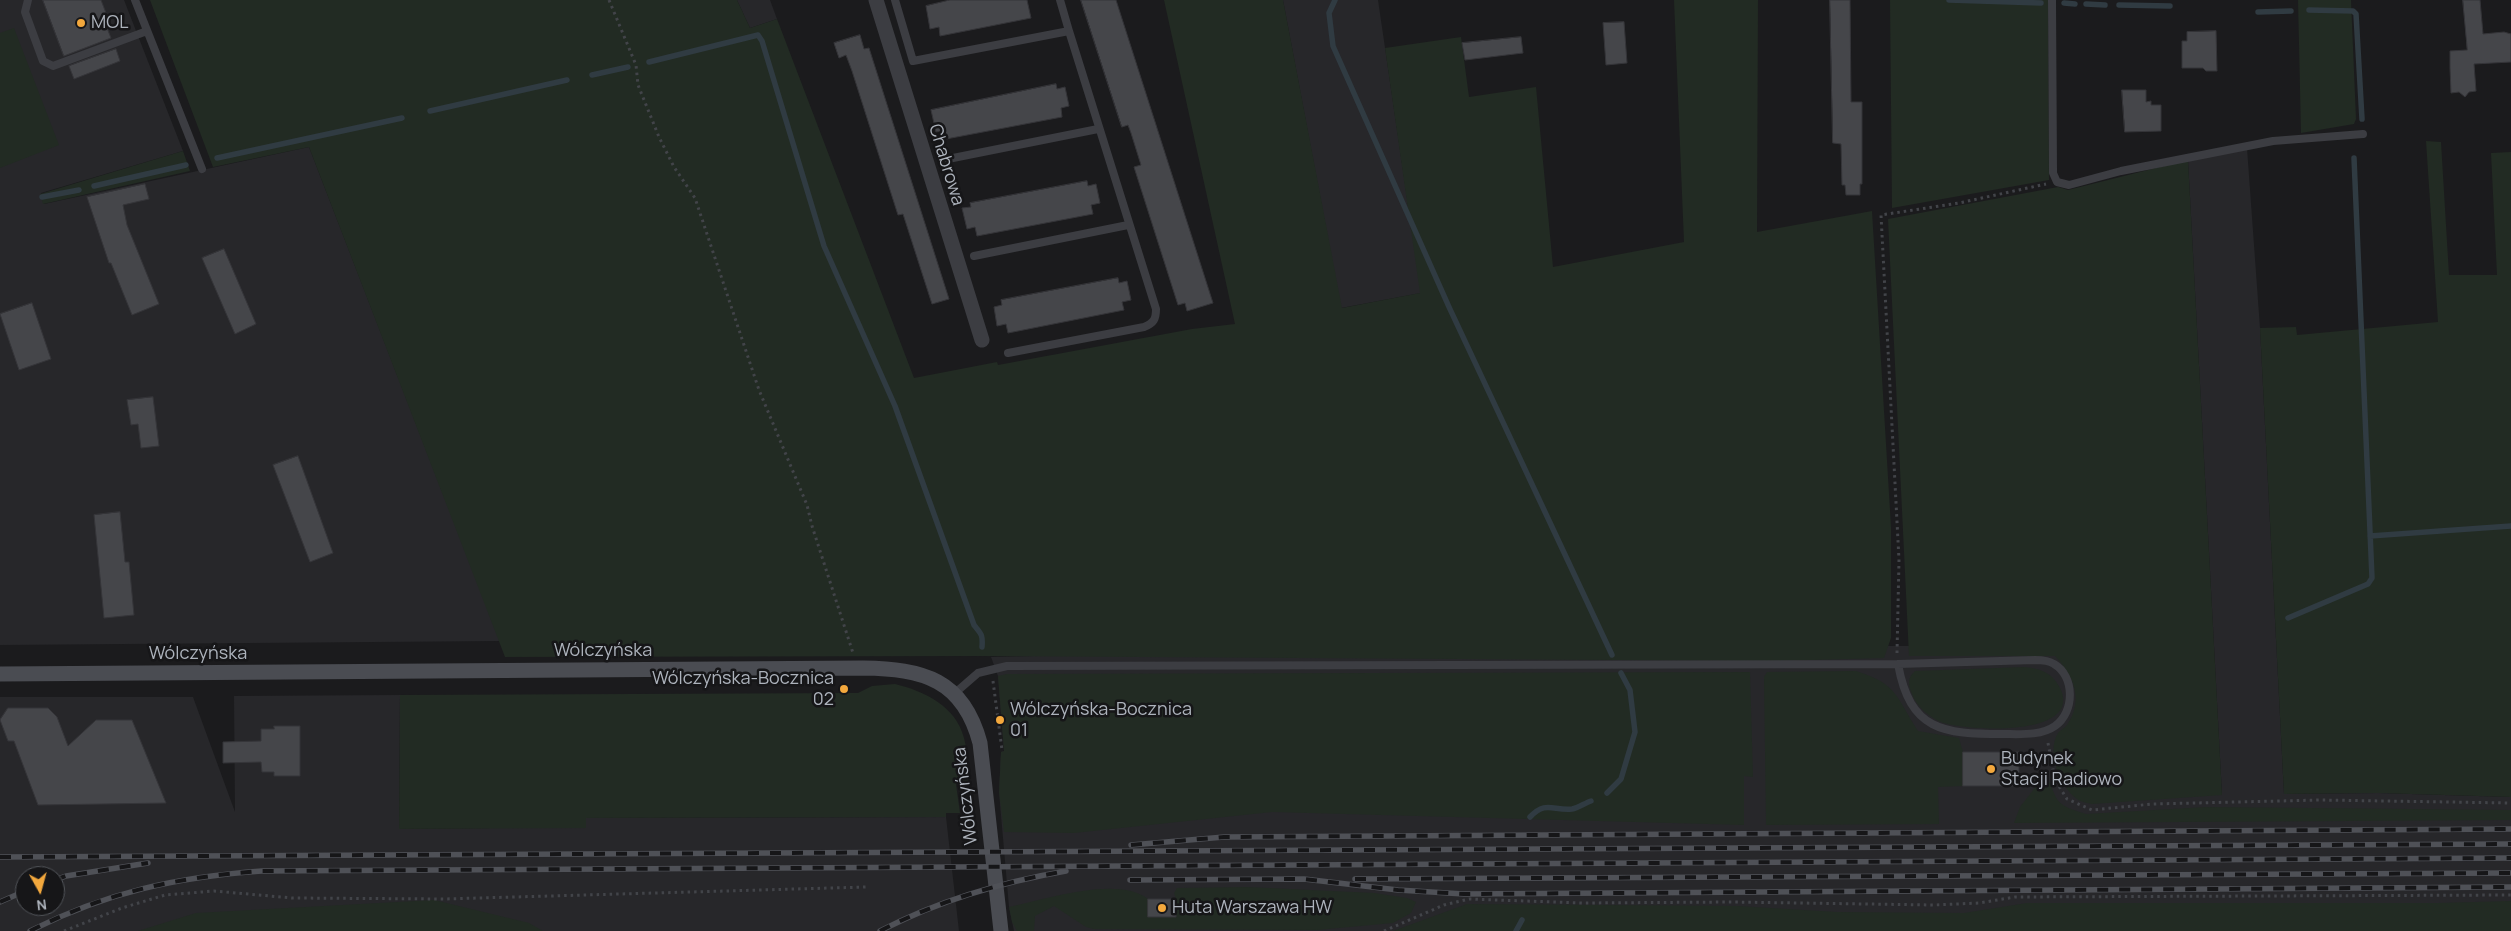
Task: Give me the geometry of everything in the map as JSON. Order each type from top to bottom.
[{"type":"street","name":"Chabrowa","points":[[876,0],[982,340]]},
{"type":"street","name":"Wólczyńska","points":[[0,674],[862,668],[912,672],[936,681],[955,693],[963,702],[974,722],[980,743],[1001,931]]},
{"type":"lane","points":[[28,0],[25,12],[43,61],[47,65],[52,66],[147,31]]},
{"type":"lane","points":[[135,0],[202,169]]},
{"type":"lane","points":[[895,0],[914,60],[1069,31]]},
{"type":"lane","points":[[1008,354],[1152,324],[1156,318],[1156,309],[1098,129],[1060,0]]},
{"type":"lane","points":[[2052,0],[2053,173],[2058,182],[2070,185],[2121,171],[2274,141],[2363,134]]},
{"type":"lane","points":[[948,159],[1098,129]]},
{"type":"lane","points":[[974,256],[1128,225]]},
{"type":"lane","points":[[955,693],[978,673],[1017,666],[1898,664],[2035,660],[2054,664],[2062,670],[2067,680],[2070,699],[2064,717],[2048,730],[2018,734],[1972,734],[1950,731],[1932,726],[1918,714],[1907,698],[1898,664]]},
{"type":"path","points":[[609,0],[636,65],[638,85],[659,136],[674,167],[695,198],[759,390],[807,505],[854,656],[862,668]]},
{"type":"path","points":[[1898,664],[1898,560],[1881,215],[1951,204],[2058,182]]},
{"type":"path","points":[[993,669],[995,678],[993,690],[1002,750]]},
{"type":"path","points":[[2048,730],[2049,759],[2055,780],[2067,799],[2092,810],[2152,804],[2322,800],[2511,803]]},
{"type":"path","points":[[64,931],[122,908],[165,895],[214,892],[292,898],[444,899],[866,887]]},
{"type":"path","points":[[1384,931],[1444,905],[1469,899],[1582,903],[1732,902],[1934,905],[1979,903],[2015,897],[2511,895]]},
{"type":"shaded area","points":[[0,0],[124,0],[183,151],[41,193],[44,204],[309,147],[500,641],[0,645]]},
{"type":"shaded area","points":[[150,0],[737,0],[750,28],[777,19],[914,378],[997,362],[998,365],[1192,329],[1235,324],[1164,0],[1283,0],[1342,308],[1420,293],[1385,48],[1461,37],[1469,97],[1536,87],[1553,267],[1684,242],[1674,0],[1758,0],[1757,232],[1872,211],[1891,527],[1891,638],[1884,658],[1778,661],[978,656],[505,657],[309,147],[213,167]]},
{"type":"shaded area","points":[[737,0],[770,0],[777,19],[750,28]]},
{"type":"shaded area","points":[[1283,0],[1378,0],[1421,293],[1341,308]]},
{"type":"shaded area","points":[[1890,0],[2048,0],[2049,180],[1892,208]]},
{"type":"shaded area","points":[[2298,0],[2351,0],[2356,119],[2354,124],[2301,133]]},
{"type":"shaded area","points":[[14,28],[59,145],[0,168],[0,33]]},
{"type":"shaded area","points":[[2426,141],[2441,142],[2449,275],[2497,275],[2491,153],[2511,152],[2511,797],[2378,793],[2284,794],[2260,328],[2296,327],[2297,335],[2438,322]]},
{"type":"shaded area","points":[[2247,148],[2260,328],[2284,794],[2378,793],[2511,797],[2511,931],[1014,931],[1009,907],[999,792],[1001,752],[1004,751],[998,676],[991,657],[1862,636],[1889,646],[2083,645],[2222,795],[2188,160]]},
{"type":"shaded area","points":[[183,151],[190,171],[43,204],[40,194]]},
{"type":"shaded area","points":[[2188,160],[2222,795],[2092,804],[2077,799],[2065,786],[2060,778],[2054,759],[2055,741],[2058,733],[2066,726],[2072,716],[2076,697],[2072,680],[2055,656],[1909,656],[1888,219],[2058,187],[2068,190]]},
{"type":"shaded area","points":[[2025,667],[2037,669],[2051,676],[2061,690],[2063,706],[2054,717],[2038,724],[2017,727],[1972,728],[1941,722],[1920,707],[1914,699],[1909,685],[1909,679],[1915,671]]},
{"type":"shaded area","points":[[1856,671],[1880,681],[1895,693],[1918,731],[1959,738],[1963,752],[1963,786],[1938,787],[1939,824],[1766,825],[1764,677],[1767,672]]},
{"type":"shaded area","points":[[1750,672],[1753,777],[1744,776],[1744,825],[1272,812],[1074,833],[1004,832],[999,792],[1001,752],[1004,751],[998,676],[1007,674]]},
{"type":"shaded area","points":[[895,684],[917,691],[937,702],[954,717],[960,727],[967,755],[969,784],[956,784],[960,813],[946,813],[946,817],[586,818],[586,828],[399,829],[400,695],[858,693],[872,686]]},
{"type":"shaded area","points":[[400,695],[399,829],[586,827],[585,818],[946,817],[959,931],[0,931],[0,697],[193,697],[235,812],[234,696]]},
{"type":"shaded area","points":[[2044,776],[2048,778],[2054,794],[2060,803],[2086,814],[2207,807],[2511,810],[2511,820],[2014,823],[2020,807]]},
{"type":"shaded area","points":[[1248,887],[1374,893],[1407,898],[1416,902],[1411,913],[1393,923],[1317,930],[1094,929],[1086,927],[1054,906],[1035,916],[1034,931],[1017,931],[1012,922],[1009,907],[1080,891],[1118,889],[1135,892],[1148,899],[1148,917],[1176,899],[1174,893],[1177,888]]},
{"type":"shaded area","points":[[434,900],[529,923],[543,931],[138,931],[196,913]]},
{"type":"shaded area","points":[[2511,901],[2511,931],[1393,931],[1467,904],[1737,906],[1837,912],[1964,913],[2027,903],[2438,903]]},
{"type":"building","points":[[43,0],[101,0],[111,26],[107,28],[111,38],[64,56]]},
{"type":"building","points":[[950,0],[1027,0],[1031,18],[940,36],[939,27],[930,29],[926,6]]},
{"type":"building","points":[[1081,0],[1116,0],[1213,303],[1187,311],[1185,303],[1178,305],[1134,167],[1141,165],[1131,133],[1128,125],[1122,127]]},
{"type":"building","points":[[1830,0],[1850,0],[1851,102],[1862,102],[1862,184],[1860,184],[1860,195],[1846,195],[1845,185],[1842,185],[1841,144],[1833,143]]},
{"type":"building","points":[[2463,0],[2480,0],[2483,34],[2504,32],[2511,34],[2511,62],[2474,64],[2476,91],[2469,92],[2465,97],[2459,92],[2451,93],[2450,68],[2450,51],[2467,50]]},
{"type":"building","points":[[1624,22],[1627,63],[1606,65],[1603,23]]},
{"type":"building","points":[[2216,31],[2217,71],[2206,71],[2203,68],[2182,68],[2182,41],[2187,41],[2187,32]]},
{"type":"building","points":[[860,35],[864,49],[869,48],[949,299],[932,304],[903,214],[898,215],[846,55],[839,58],[834,43]]},
{"type":"building","points":[[1521,37],[1523,53],[1465,60],[1462,43]]},
{"type":"building","points":[[116,49],[120,61],[74,79],[69,66]]},
{"type":"building","points":[[1056,84],[1057,89],[1065,87],[1069,106],[1061,108],[1062,117],[946,139],[944,130],[936,132],[931,110]]},
{"type":"building","points":[[2122,90],[2146,90],[2146,102],[2151,101],[2151,105],[2161,105],[2161,131],[2125,132]]},
{"type":"building","points":[[1087,181],[1088,186],[1096,184],[1100,203],[1091,205],[1093,214],[977,236],[975,227],[967,229],[962,208],[971,207],[970,203]]},
{"type":"building","points":[[145,184],[149,199],[123,205],[127,225],[159,304],[132,315],[111,263],[109,263],[87,197]]},
{"type":"building","points":[[224,249],[256,324],[235,334],[202,258]]},
{"type":"building","points":[[1118,278],[1119,283],[1127,281],[1131,300],[1122,302],[1124,310],[1008,333],[1006,324],[997,326],[994,307],[1002,305],[1001,300]]},
{"type":"building","points":[[32,303],[51,359],[19,370],[0,314]]},
{"type":"building","points":[[153,397],[159,446],[141,448],[138,424],[131,425],[127,400]]},
{"type":"building","points":[[298,456],[333,553],[310,562],[273,465]]},
{"type":"building","points":[[120,512],[125,562],[129,562],[134,615],[104,618],[94,515]]},
{"type":"building","points":[[8,708],[48,708],[57,717],[68,746],[96,720],[132,720],[166,803],[38,805],[14,741],[8,741],[0,720]]},
{"type":"building","points":[[274,726],[300,726],[300,776],[274,776],[274,772],[262,772],[261,762],[223,763],[223,742],[261,741],[261,729],[274,729]]},
{"type":"building","name":"Budynek Stacji Radiowo","points":[[1963,752],[2019,752],[2019,786],[1963,786]]},
{"type":"building","name":"Huta Warszawa HW","points":[[1148,899],[1176,899],[1176,917],[1148,917]]},
{"type":"waterway","points":[[1335,0],[1329,13],[1333,46],[1449,307],[1612,655]]},
{"type":"waterway","points":[[1949,0],[2041,3]]},
{"type":"waterway","points":[[2064,3],[2075,4]]},
{"type":"waterway","points":[[2086,4],[2105,5]]},
{"type":"waterway","points":[[2119,5],[2170,6]]},
{"type":"waterway","points":[[2309,10],[2353,11],[2356,14],[2362,119]]},
{"type":"waterway","points":[[2258,12],[2291,11]]},
{"type":"waterway","points":[[649,62],[758,35],[762,41],[824,246],[895,406],[974,625],[981,634],[982,647]]},
{"type":"waterway","points":[[592,75],[628,67]]},
{"type":"waterway","points":[[430,111],[567,80]]},
{"type":"waterway","points":[[217,158],[402,118]]},
{"type":"waterway","points":[[2288,618],[2368,584],[2372,578],[2354,158]]},
{"type":"waterway","points":[[94,186],[186,165]]},
{"type":"waterway","points":[[42,197],[79,190]]},
{"type":"waterway","points":[[2370,536],[2511,526]]},
{"type":"waterway","points":[[1607,793],[1621,779],[1635,732],[1630,690],[1621,673]]},
{"type":"waterway","points":[[1530,817],[1541,809],[1550,807],[1572,809],[1591,801]]},
{"type":"waterway","points":[[1516,931],[1522,920]]},
{"type":"railway","points":[[1131,845],[1224,837],[2511,829]]},
{"type":"railway","points":[[0,857],[2511,844]]},
{"type":"railway","points":[[30,931],[59,917],[115,896],[201,877],[262,871],[2511,858]]},
{"type":"railway","points":[[65,876],[148,863]]},
{"type":"railway","points":[[880,931],[902,920],[971,894],[1018,881],[1066,871]]},
{"type":"railway","points":[[1355,879],[2511,873]]},
{"type":"railway","points":[[1130,880],[1304,879],[1398,890],[1464,894],[2511,887]]},
{"type":"railway","points":[[0,902],[15,895]]},
{"type":"place","name":"MOL","points":[[81,23]]},
{"type":"place","name":"Wólczyńska-Bocznica 02","points":[[844,689]]},
{"type":"place","name":"Wólczyńska-Bocznica 01","points":[[1000,720]]},
{"type":"place","name":"Budynek Stacji Radiowo","points":[[1991,769]]},
{"type":"place","name":"Huta Warszawa HW","points":[[1162,908]]}]
